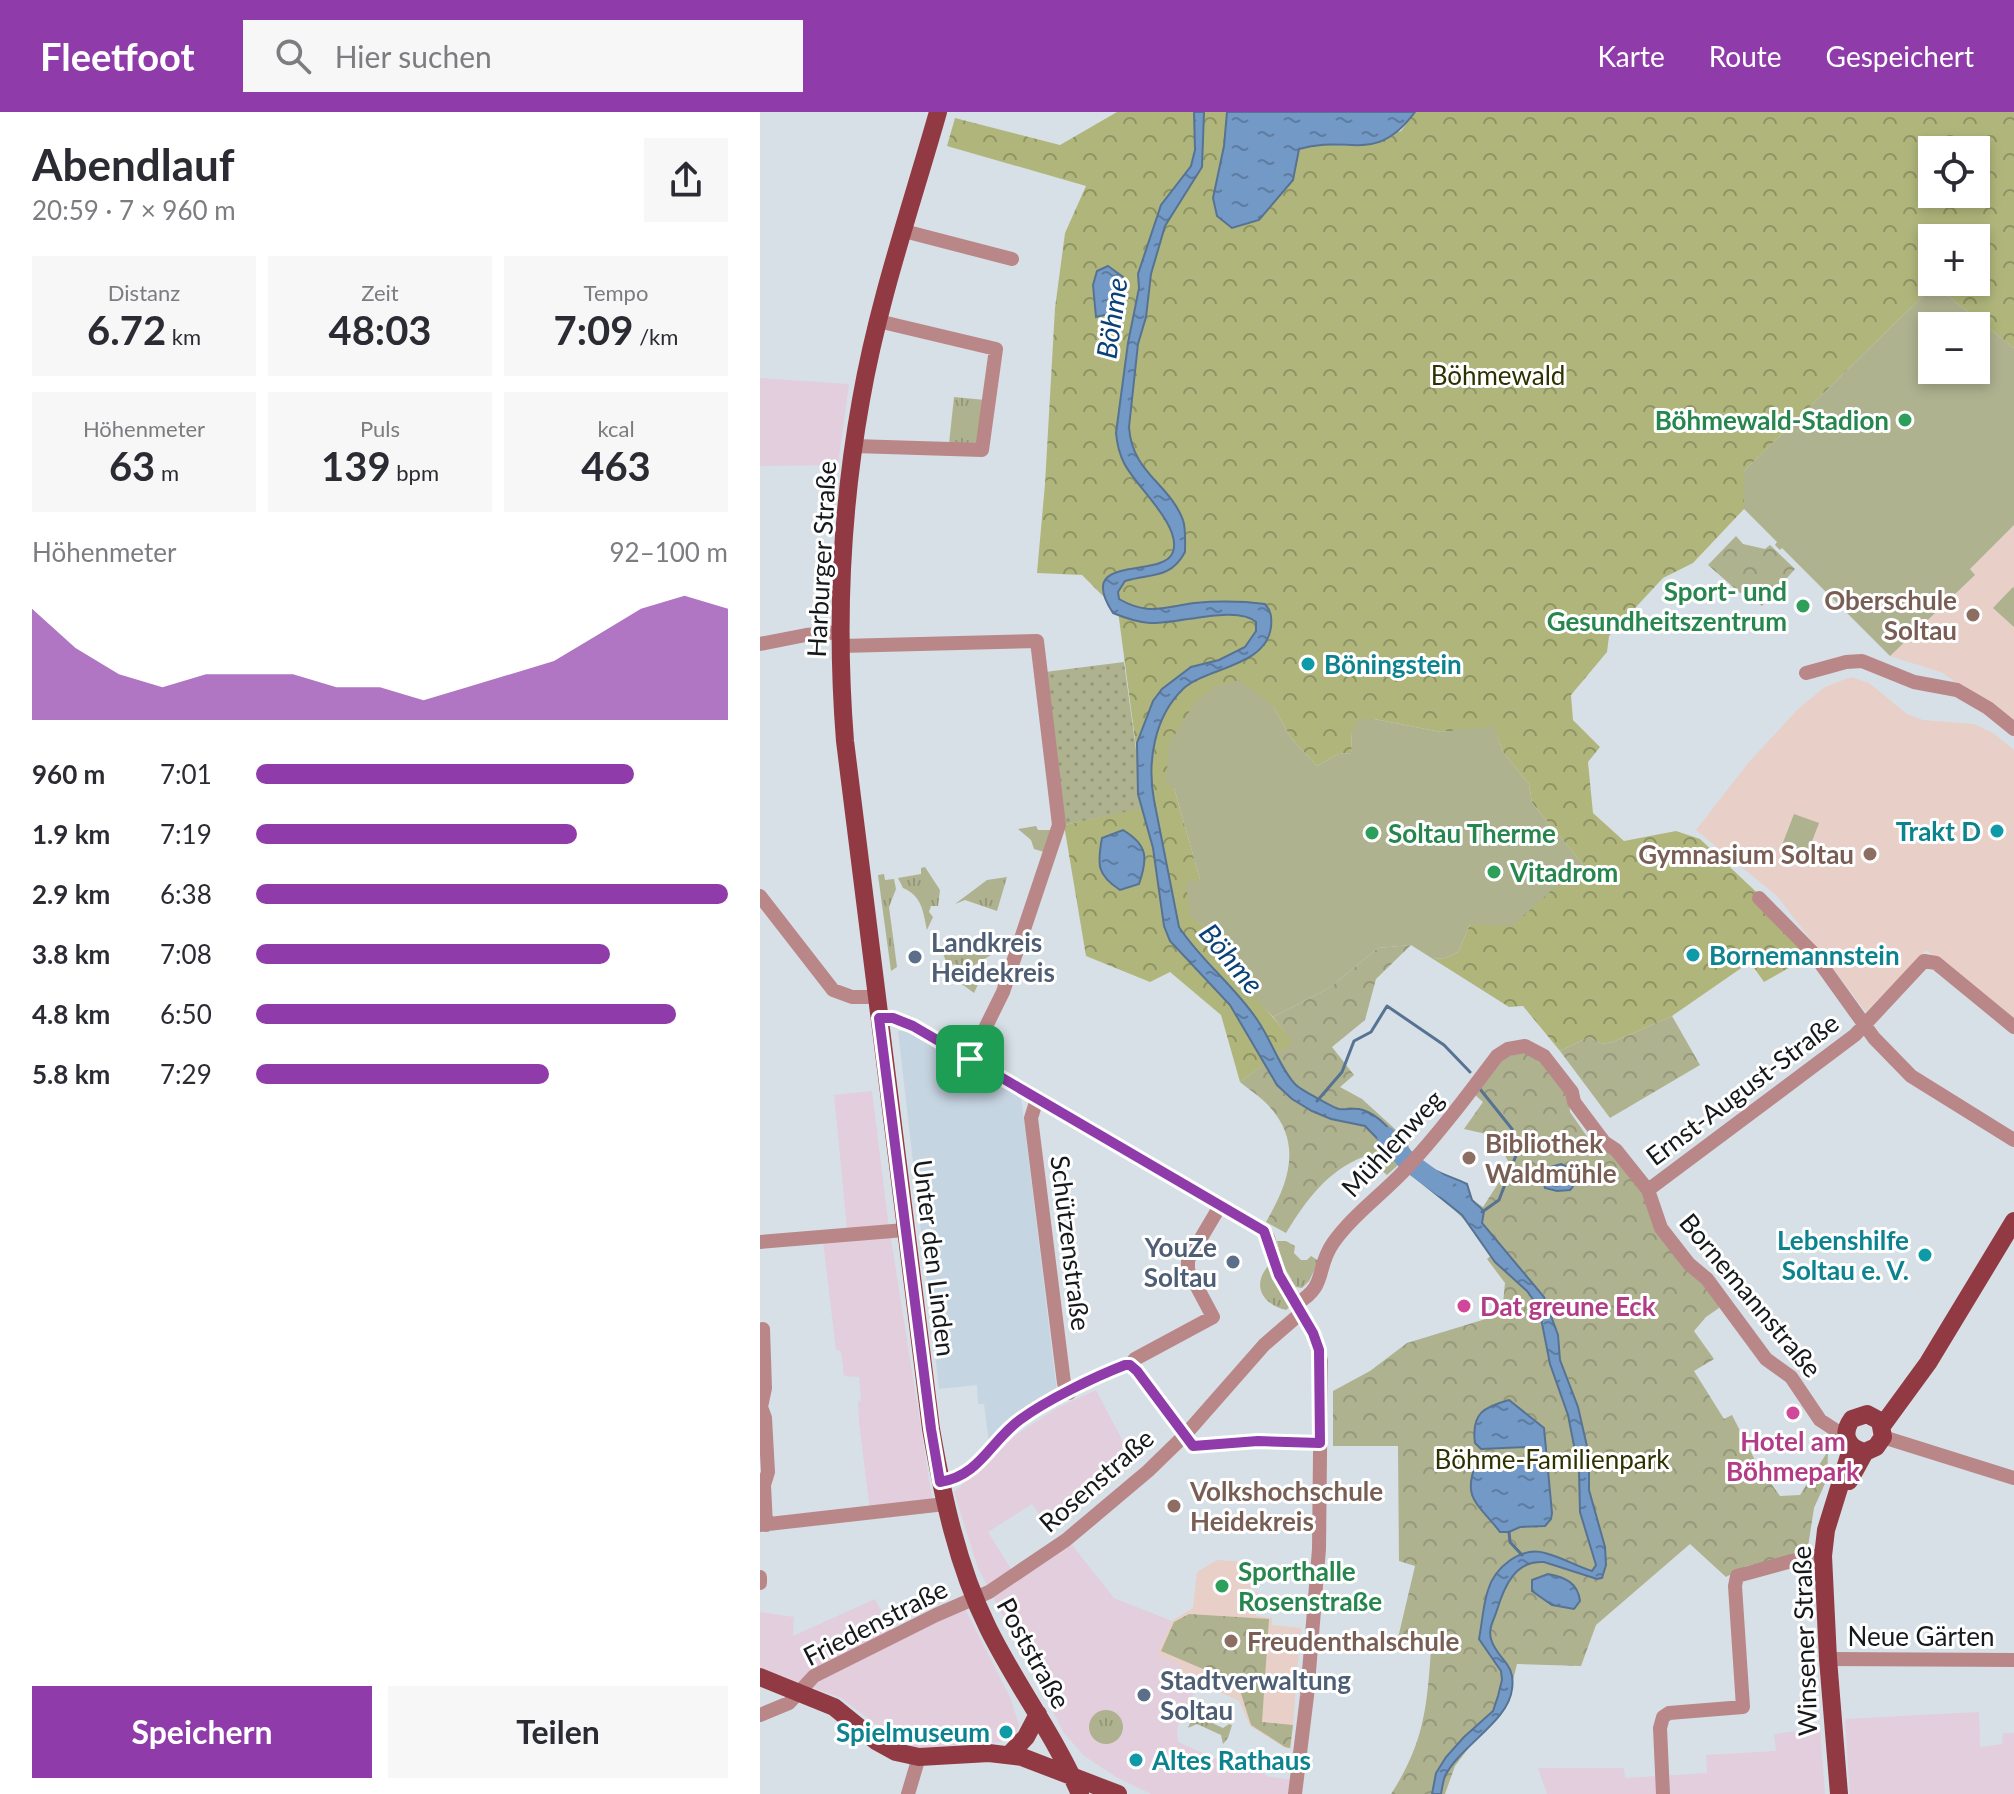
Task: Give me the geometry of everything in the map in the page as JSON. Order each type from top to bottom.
[{"type":"main road","name":"Harburger Straße","points":[[879,1018],[845,741],[841,639],[845,542],[854,446],[878,321],[938,112]]},
{"type":"main road","name":"Unter den Linden","points":[[879,1018],[931,1429],[945,1504]]},
{"type":"main road","points":[[1879,1426],[1861,1414],[1853,1440],[1876,1447],[1879,1426],[1895,1396],[1904,1393],[1928,1363],[2014,1221]]},
{"type":"main road","name":"Winsener Straße","points":[[1839,1794],[1823,1556],[1826,1530],[1853,1440]]},
{"type":"main road","name":"Poststraße","points":[[945,1504],[975,1598],[988,1628],[1080,1794]]},
{"type":"main road","points":[[760,1677],[834,1707],[887,1748],[919,1757],[989,1753],[1009,1755],[1118,1794]]},
{"type":"main road","points":[[1009,1755],[1026,1737],[1038,1714]]},
{"type":"street","points":[[904,231],[1012,259]]},
{"type":"street","points":[[854,446],[982,450],[996,349],[878,321]]},
{"type":"street","points":[[760,644],[806,635],[841,639],[1037,641],[1059,825],[1003,992],[970,1059]]},
{"type":"street","points":[[1806,673],[1862,661],[1914,682],[1957,690],[1988,708],[2014,729]]},
{"type":"street","points":[[760,896],[833,990],[852,997],[876,997]]},
{"type":"street","points":[[1759,898],[1813,953],[1865,1025],[1911,1076],[2014,1140]]},
{"type":"street","name":"Ernst-August-Straße","points":[[1648,1190],[1824,1060],[1865,1025],[1920,963],[1936,963],[2014,1027]]},
{"type":"street","points":[[879,1018],[903,1021],[1264,1231],[1277,1269],[1316,1341],[1321,1361],[1319,1549],[1295,1794]]},
{"type":"street","name":"Mühlenweg","points":[[1301,1313],[1317,1287],[1325,1260],[1337,1238],[1405,1170],[1455,1112],[1497,1056],[1508,1049],[1525,1046],[1544,1056]]},
{"type":"street","name":"Bornemannstraße","points":[[1544,1056],[1604,1142],[1616,1150],[1648,1190],[1661,1228],[1689,1264],[1707,1279],[1766,1359],[1791,1377],[1815,1410],[1853,1440]]},
{"type":"street","name":"Schützenstraße","points":[[1037,1099],[1031,1118],[1064,1383],[1069,1393]]},
{"type":"street","points":[[940,1482],[971,1471],[1017,1421],[1121,1366],[1130,1365],[1135,1359],[1213,1317],[1188,1270],[1188,1260],[1220,1206]]},
{"type":"street","points":[[760,1242],[905,1230]]},
{"type":"street","name":"Rosenstraße","points":[[975,1598],[1027,1568],[1148,1471],[1184,1436],[1264,1345],[1301,1313]]},
{"type":"street","points":[[760,1330],[763,1329],[765,1388],[761,1407],[765,1418],[768,1472],[764,1485],[763,1525],[945,1504]]},
{"type":"street","points":[[1130,1365],[1193,1446],[1258,1441],[1320,1443]]},
{"type":"street","points":[[1879,1426],[2014,1478]]},
{"type":"street","points":[[1663,1794],[1660,1728],[1663,1717],[1669,1713],[1743,1707],[1735,1586],[1737,1576],[1810,1556],[1823,1556]]},
{"type":"street","name":"Friedenstraße","points":[[760,1715],[781,1708],[814,1676],[975,1598]]},
{"type":"street","name":"Neue Gärten","points":[[1828,1659],[2014,1660]]},
{"type":"street","points":[[908,1794],[919,1757]]},
{"type":"shaded area","points":[[760,378],[849,384],[838,465],[760,466]]},
{"type":"shaded area","name":"Oberschule Soltau","points":[[2014,525],[2014,726],[1943,673],[1890,656],[1975,575],[1970,569]]},
{"type":"shaded area","name":"Gymnasium Soltau","points":[[1851,677],[1869,683],[1907,714],[1923,720],[1974,724],[1993,733],[2014,750],[2014,1019],[1926,950],[1866,1012],[1777,896],[1696,830],[1749,762],[1798,709],[1825,687]]},
{"type":"shaded area","points":[[898,1031],[907,1031],[1021,1096],[1057,1392],[989,1444],[984,1404],[978,1404],[977,1385],[939,1389]]},
{"type":"shaded area","points":[[872,1091],[888,1220],[933,1504],[870,1511],[859,1422],[859,1377],[844,1376],[841,1351],[836,1350],[823,1241],[848,1238],[834,1095]]},
{"type":"shaded area","points":[[1096,1390],[1129,1453],[1045,1522],[1032,1504],[988,1532],[1016,1577],[1072,1545],[1114,1598],[1172,1621],[1157,1655],[1183,1666],[1179,1673],[1199,1682],[1177,1728],[1178,1742],[1216,1759],[1231,1752],[1269,1777],[1294,1780],[1292,1794],[1151,1794],[1084,1756],[1064,1733],[978,1568],[954,1492],[1016,1435],[1057,1408]]},
{"type":"shaded area","name":"Freudenthalschule","points":[[1217,1560],[1245,1562],[1252,1566],[1250,1591],[1258,1592],[1256,1616],[1272,1618],[1272,1625],[1301,1628],[1291,1749],[1250,1726],[1239,1701],[1179,1673],[1182,1666],[1157,1655],[1172,1621],[1193,1608],[1197,1572]]},
{"type":"shaded area","points":[[875,1599],[893,1633],[962,1603],[1010,1697],[1019,1725],[1016,1737],[1011,1741],[918,1749],[895,1739],[841,1698],[760,1668],[760,1612],[794,1617],[793,1636]]},
{"type":"shaded area","points":[[1979,1712],[1980,1747],[2002,1744],[2003,1733],[2014,1733],[2014,1794],[1850,1794],[1845,1719]]},
{"type":"shaded area","points":[[1820,1728],[1825,1794],[1547,1794],[1538,1768],[1624,1768],[1625,1778],[1707,1773],[1706,1755],[1776,1751],[1774,1734]]},
{"type":"green space","name":"Böhmewald","points":[[1117,112],[1227,112],[1224,146],[1293,180],[1299,149],[1314,144],[1348,146],[1401,131],[1415,112],[2014,112],[2014,348],[1990,329],[1990,312],[1968,312],[1948,296],[1990,296],[1990,224],[1918,224],[1918,296],[1923,296],[1744,471],[1744,509],[1693,563],[1663,578],[1609,636],[1607,652],[1571,695],[1573,720],[1600,747],[1588,762],[1593,813],[1624,841],[1676,831],[1700,839],[1819,951],[1764,982],[1750,962],[1672,1016],[1613,1042],[1602,1044],[1589,1037],[1560,1051],[1523,1006],[1509,1007],[1433,959],[1446,958],[1458,952],[1470,924],[1582,863],[1532,803],[1529,784],[1503,752],[1494,727],[1441,732],[1374,719],[1351,732],[1352,753],[1338,754],[1317,766],[1291,738],[1273,706],[1174,788],[1200,879],[1191,916],[1209,931],[1219,959],[1294,1042],[1240,1082],[1221,1015],[1170,972],[1150,982],[1086,956],[1064,825],[1144,807],[1118,611],[1082,575],[1037,573],[1055,308],[1065,233],[1086,186],[947,146],[955,118],[1060,145]],"holes":[[[1123,277],[1117,295],[1096,317],[1093,285]]]},
{"type":"green space","name":"Böhmewald-Stadion","points":[[1923,296],[1948,296],[1968,312],[1918,312],[1918,384],[1990,384],[1990,329],[2014,348],[2014,525],[1970,569],[1975,575],[1890,656],[1782,548],[1780,550],[1775,545],[1777,542],[1744,509],[1744,471]]},
{"type":"green space","points":[[954,397],[985,400],[981,439],[975,445],[949,444]]},
{"type":"green space","points":[[1736,536],[1743,544],[1765,549],[1770,545],[1795,569],[1762,606],[1745,592],[1740,593],[1708,565]]},
{"type":"green space","points":[[2014,588],[2014,627],[1993,608]]},
{"type":"green space","points":[[1124,662],[1144,808],[1064,825],[1045,672]]},
{"type":"green space","name":"Soltau Therme","points":[[1239,680],[1273,706],[1291,738],[1317,766],[1338,754],[1352,753],[1351,732],[1359,719],[1441,732],[1494,726],[1503,752],[1529,784],[1532,803],[1582,863],[1512,926],[1470,924],[1458,952],[1446,958],[1433,959],[1411,945],[1378,948],[1329,988],[1273,1017],[1219,959],[1209,931],[1190,916],[1186,883],[1200,879],[1174,788],[1166,783],[1169,744],[1194,704],[1214,687]]},
{"type":"green space","points":[[1794,814],[1819,823],[1804,862],[1779,853]]},
{"type":"green space","points":[[1036,826],[1038,830],[1051,830],[1044,852],[1034,849],[1031,840],[1018,829]]},
{"type":"green space","points":[[925,867],[940,890],[938,906],[931,906],[929,912],[933,917],[927,930],[918,900],[903,888],[898,878],[921,874],[921,868]]},
{"type":"green space","points":[[884,874],[885,880],[894,879],[896,889],[889,907],[897,967],[891,971],[878,875]]},
{"type":"green space","points":[[1007,877],[997,911],[965,900],[955,904],[987,880]]},
{"type":"green space","points":[[955,944],[985,954],[991,952],[991,955],[973,966],[947,964],[942,951]]},
{"type":"green space","name":"Böhme-Familienpark","points":[[1411,945],[1376,979],[1365,1020],[1332,1047],[1354,1075],[1340,1087],[1362,1099],[1406,1139],[1410,1150],[1445,1182],[1483,1207],[1510,1165],[1495,1136],[1464,1129],[1483,1102],[1474,1094],[1503,1057],[1526,1052],[1536,1056],[1568,1095],[1570,1112],[1591,1142],[1612,1153],[1648,1199],[1717,1300],[1719,1308],[1694,1331],[1714,1359],[1694,1371],[1724,1419],[1732,1415],[1757,1464],[1780,1496],[1800,1495],[1828,1451],[1827,1479],[1814,1508],[1807,1553],[1746,1566],[1726,1577],[1690,1544],[1596,1625],[1581,1666],[1517,1664],[1507,1705],[1455,1766],[1445,1794],[1391,1794],[1411,1758],[1422,1724],[1431,1649],[1398,1638],[1415,1566],[1399,1561],[1398,1446],[1333,1446],[1333,1391],[1370,1371],[1407,1343],[1502,1314],[1505,1283],[1487,1259],[1496,1251],[1427,1183],[1398,1165],[1387,1175],[1365,1156],[1319,1187],[1286,1233],[1266,1222],[1287,1176],[1289,1146],[1277,1116],[1240,1082],[1293,1042],[1273,1017],[1329,988],[1378,948]]},
{"type":"green space","points":[[988,963],[974,993],[944,971],[947,967],[969,970]]},
{"type":"green space","points":[[1672,1016],[1700,1065],[1610,1118],[1560,1051],[1589,1037],[1602,1044],[1613,1042]]},
{"type":"green space","points":[[1277,1241],[1286,1241],[1295,1246],[1294,1253],[1301,1260],[1311,1256],[1319,1261],[1302,1288],[1296,1287],[1282,1263]]},
{"type":"green space","points":[[1269,1265],[1291,1306],[1286,1310],[1271,1303],[1262,1293],[1261,1280]]},
{"type":"green space","points":[[1189,1614],[1269,1619],[1262,1722],[1293,1725],[1290,1748],[1251,1725],[1238,1684],[1161,1651],[1174,1622]]},
{"type":"green space","points":[[1196,1708],[1207,1713],[1208,1721],[1223,1728],[1232,1725],[1223,1744],[1221,1735],[1197,1724],[1188,1728]]},
{"type":"green space","points":[[1106,1710],[1118,1715],[1123,1727],[1118,1739],[1106,1744],[1094,1739],[1089,1727],[1094,1715]]},
{"type":"water","points":[[1194,112],[1204,112],[1202,167],[1165,226],[1151,274],[1146,317],[1138,344],[1129,427],[1137,456],[1177,507],[1183,520],[1185,552],[1166,571],[1125,581],[1118,592],[1119,599],[1148,609],[1211,602],[1265,604],[1270,612],[1271,627],[1267,640],[1259,650],[1234,665],[1193,682],[1173,700],[1159,726],[1152,756],[1154,800],[1179,927],[1249,1008],[1296,1085],[1336,1108],[1360,1109],[1376,1117],[1408,1152],[1400,1162],[1365,1126],[1331,1119],[1312,1111],[1277,1085],[1230,1005],[1170,941],[1164,926],[1153,848],[1138,794],[1137,743],[1153,701],[1162,689],[1191,667],[1219,660],[1245,647],[1256,631],[1256,622],[1235,615],[1161,623],[1136,621],[1113,613],[1104,594],[1104,582],[1112,574],[1154,565],[1166,560],[1173,552],[1171,530],[1124,463],[1116,433],[1139,288],[1138,274],[1161,205],[1191,166],[1195,150]]},
{"type":"water","points":[[1227,112],[1415,112],[1401,128],[1374,143],[1317,145],[1299,149],[1293,180],[1259,220],[1232,228],[1217,216],[1213,198],[1224,146]]},
{"type":"water","points":[[1108,266],[1123,277],[1113,313],[1096,317],[1093,285],[1097,271]]},
{"type":"water","points":[[1123,830],[1141,847],[1144,867],[1139,884],[1120,890],[1103,874],[1099,855],[1102,838]]},
{"type":"water","points":[[1561,1164],[1574,1174],[1573,1186],[1570,1190],[1557,1191],[1545,1188],[1543,1169]]},
{"type":"water","points":[[1426,1165],[1467,1184],[1472,1200],[1484,1211],[1482,1223],[1544,1297],[1558,1335],[1560,1360],[1578,1407],[1589,1455],[1589,1490],[1605,1547],[1606,1565],[1602,1578],[1597,1579],[1544,1562],[1525,1565],[1512,1577],[1490,1631],[1494,1646],[1511,1673],[1509,1701],[1493,1723],[1452,1765],[1445,1776],[1441,1794],[1432,1794],[1436,1773],[1464,1737],[1493,1711],[1502,1680],[1501,1671],[1479,1639],[1486,1596],[1496,1574],[1510,1560],[1536,1552],[1592,1571],[1596,1565],[1580,1512],[1579,1471],[1568,1415],[1550,1364],[1539,1308],[1527,1291],[1495,1262],[1462,1215],[1416,1178]]},
{"type":"water","points":[[1509,1400],[1544,1428],[1552,1513],[1545,1526],[1500,1532],[1480,1509],[1472,1494],[1476,1464],[1515,1463],[1524,1459],[1529,1450],[1525,1447],[1481,1449],[1475,1443],[1474,1433],[1481,1413]]},
{"type":"water","points":[[1548,1574],[1565,1579],[1577,1590],[1580,1601],[1574,1609],[1552,1605],[1532,1591],[1532,1580]]},
{"type":"waterway","points":[[1317,1101],[1342,1072],[1354,1041],[1371,1032],[1387,1006],[1444,1045],[1470,1072]]},
{"type":"waterway","points":[[1480,1089],[1512,1129],[1518,1150],[1499,1200],[1482,1212]]},
{"type":"waterway","name":"Böhme","points":[[1387,1137],[1406,1160],[1443,1187]]},
{"type":"waterway","points":[[1509,1532],[1510,1542],[1522,1555]]},
{"type":"place","name":"Böhmewald-Stadion","points":[[1905,420]]},
{"type":"place","name":"Sport- und Gesundheitszentrum","points":[[1803,606]]},
{"type":"place","name":"Oberschule Soltau","points":[[1973,615]]},
{"type":"place","name":"Böningstein","points":[[1308,664]]},
{"type":"place","name":"Trakt D","points":[[1997,831]]},
{"type":"place","name":"Soltau Therme","points":[[1372,833]]},
{"type":"place","name":"Gymnasium Soltau","points":[[1870,854]]},
{"type":"place","name":"Vitadrom","points":[[1494,872]]},
{"type":"place","name":"Bornemannstein","points":[[1693,955]]},
{"type":"place","name":"Landkreis Heidekreis","points":[[915,957]]},
{"type":"place","name":"Bibliothek Waldmühle","points":[[1469,1158]]},
{"type":"place","name":"Lebenshilfe Soltau e. V.","points":[[1925,1255]]},
{"type":"place","name":"YouZe Soltau","points":[[1233,1262]]},
{"type":"place","name":"Dat greune Eck","points":[[1464,1306]]},
{"type":"place","name":"Hotel am Böhmepark","points":[[1793,1413]]},
{"type":"place","name":"Volkshochschule Heidekreis","points":[[1174,1506]]},
{"type":"place","name":"Sporthalle Rosenstraße","points":[[1222,1586]]},
{"type":"place","name":"Freudenthalschule","points":[[1231,1641]]},
{"type":"place","name":"Stadtverwaltung Soltau","points":[[1144,1695]]},
{"type":"place","name":"Spielmuseum","points":[[1006,1732]]},
{"type":"place","name":"Altes Rathaus","points":[[1136,1760]]},
{"type":"route","points":[[879,1018],[903,1021],[970,1059],[1264,1231],[1279,1275],[1313,1333],[1319,1350],[1320,1443],[1258,1441],[1193,1446],[1134,1367],[1125,1365],[1034,1410],[1017,1421],[971,1471],[940,1482],[879,1018]]}]
